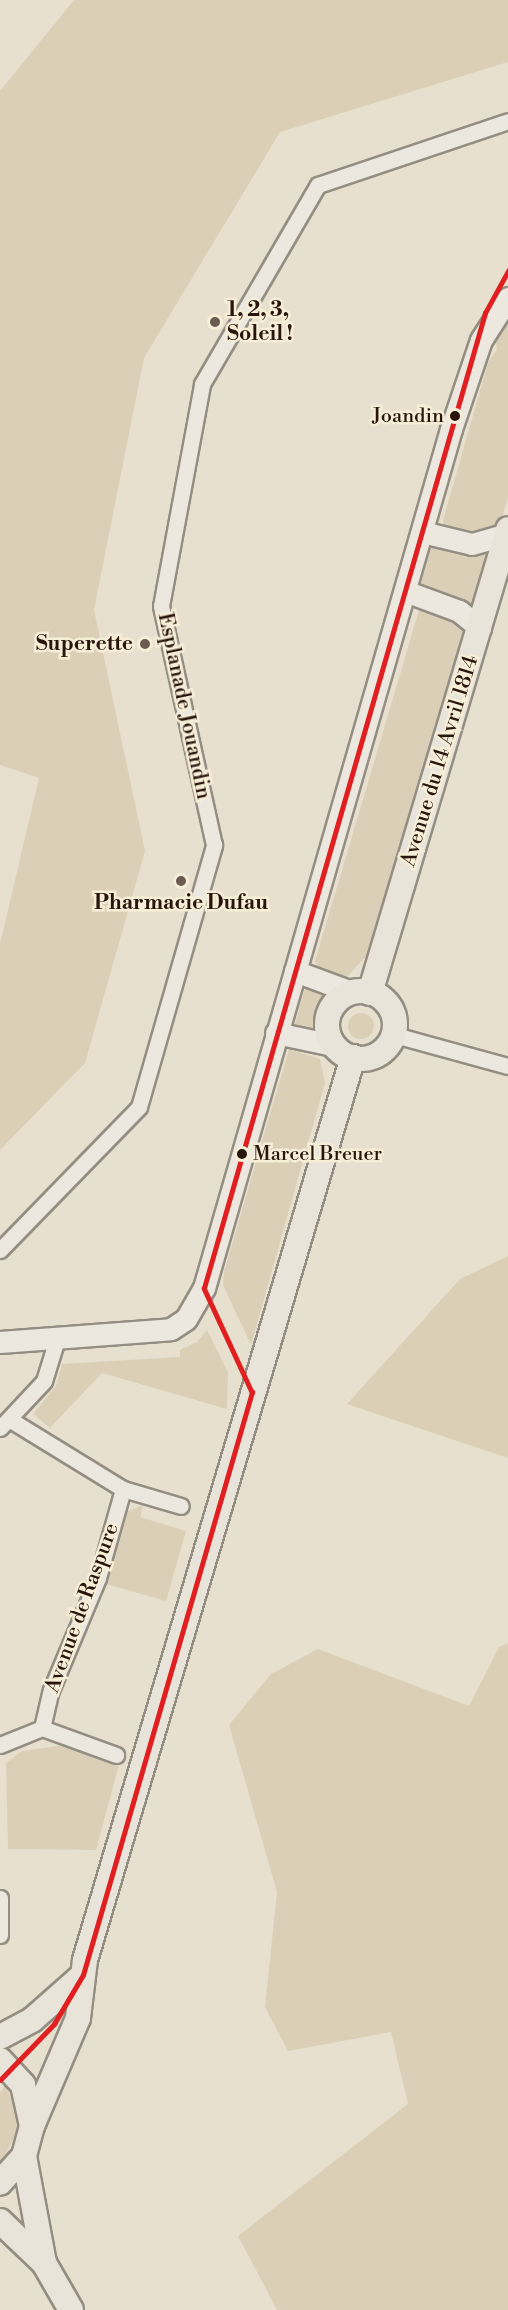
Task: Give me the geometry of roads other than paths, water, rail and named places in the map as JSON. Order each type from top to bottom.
[{"type":"main road","name":"Avenue du 14 Avril 1814","points":[[370,993],[507,532]]},
{"type":"main road","points":[[346,990],[370,993],[393,1003],[391,1034],[384,1053],[367,1061],[353,1057],[328,1044],[326,1034],[337,998],[346,990]]},
{"type":"main road","points":[[44,2263],[24,2156],[32,2126],[78,2018],[83,1975],[353,1057]]},
{"type":"main road","points":[[0,2037],[32,2020],[83,1975]]},
{"type":"main road","points":[[0,2060],[23,2085],[32,2126]]},
{"type":"main road","points":[[0,2183],[24,2156]]},
{"type":"main road","points":[[0,2222],[44,2263],[71,2310]]},
{"type":"street","name":"Esplanade Jouandin","points":[[0,1250],[139,1107],[214,845],[161,606],[202,384],[318,185],[508,121]]},
{"type":"street","points":[[0,1342],[151,1334],[186,1319],[204,1288],[422,531],[482,340],[508,298]]},
{"type":"street","points":[[422,531],[472,544],[507,532]]},
{"type":"street","points":[[405,591],[459,611],[480,628]]},
{"type":"street","points":[[295,971],[346,990]]},
{"type":"street","points":[[276,1033],[328,1044]]},
{"type":"street","points":[[391,1034],[508,1066]]},
{"type":"street","points":[[57,1338],[44,1382],[5,1423],[123,1489],[181,1506]]},
{"type":"street","name":"Avenue de Raspure","points":[[42,1728],[51,1690],[98,1578],[123,1489]]},
{"type":"street","points":[[0,1745],[42,1728],[116,1755]]},
{"type":"street","points":[[0,1898],[0,1935]]},
{"type":"place","name":"1, 2, 3, Soleil !","points":[[215,322]]},
{"type":"place","name":"Joandin","points":[[455,416]]},
{"type":"place","name":"Superette","points":[[145,644]]},
{"type":"place","name":"Pharmacie Dufau","points":[[181,881]]},
{"type":"place","name":"Marcel Breuer","points":[[242,1154]]}]
